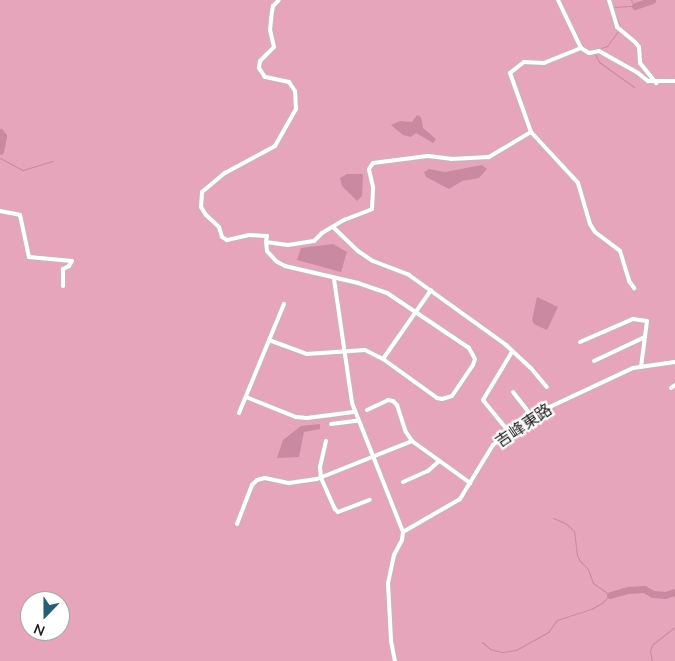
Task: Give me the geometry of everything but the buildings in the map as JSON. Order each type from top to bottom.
[{"type":"street","points":[[269,340],[307,354],[365,350],[442,400],[452,396],[476,359],[473,352],[416,311],[387,294],[358,283],[334,279],[285,266],[276,261],[267,251],[267,236],[249,235],[227,240],[222,237],[220,227],[201,207],[202,192],[225,173],[275,146],[296,110],[295,91],[289,82],[265,77],[259,68],[260,61],[274,47],[270,30],[272,12],[279,0]]},
{"type":"street","points":[[558,0],[581,48],[589,53],[596,52],[638,72],[648,81],[656,83],[675,81]]},
{"type":"street","points":[[610,0],[618,29],[635,42],[639,48],[640,63],[656,83]]},
{"type":"street","points":[[581,48],[544,63],[524,62],[510,74],[532,132],[578,183],[590,224],[595,232],[620,251],[629,281],[634,288]]},
{"type":"street","points":[[266,242],[288,245],[310,242],[333,227],[372,209],[373,187],[369,168],[373,163],[428,156],[451,159],[490,157],[532,132]]},
{"type":"street","points":[[0,211],[20,215],[29,257],[72,261],[69,266],[63,269],[63,286]]},
{"type":"street","points":[[333,227],[358,251],[373,261],[408,275],[431,290],[530,366],[548,387]]},
{"type":"street","points":[[334,279],[354,412],[403,532],[402,540],[394,554],[388,583],[391,641],[395,661]]},
{"type":"street","points":[[383,360],[431,290]]},
{"type":"street","points":[[239,413],[284,304]]},
{"type":"street","points":[[580,342],[633,320],[646,322],[641,367]]},
{"type":"street","points":[[594,361],[645,337]]},
{"type":"street","points":[[509,432],[483,400],[512,352]]},
{"type":"street","name":"吉峰東路","points":[[403,532],[460,500],[493,446],[532,416],[633,368],[675,362]]},
{"type":"street","points":[[513,392],[532,416]]},
{"type":"street","points":[[246,397],[296,417],[307,418],[354,412]]},
{"type":"street","points":[[367,410],[388,400],[393,401],[397,405],[406,432],[412,441],[470,483]]},
{"type":"street","points":[[331,424],[357,421]]},
{"type":"street","points":[[326,441],[320,467],[322,478],[338,512],[370,500]]},
{"type":"street","points":[[237,524],[252,485],[257,480],[265,478],[289,483],[322,478],[412,441]]},
{"type":"street","points":[[404,482],[428,471],[440,461]]},
{"type":"shaded area","points":[[0,0],[675,0],[675,661],[0,661]]},
{"type":"shaded area","points":[[417,115],[421,117],[423,128],[436,139],[433,143],[416,133],[411,137],[403,135],[391,125],[400,121],[412,122]]},
{"type":"shaded area","points":[[482,165],[487,169],[479,178],[462,181],[449,189],[426,177],[424,172],[429,169],[445,172]]},
{"type":"shaded area","points":[[347,174],[363,174],[362,196],[357,201],[342,186],[340,178]]},
{"type":"shaded area","points":[[333,244],[347,252],[341,272],[297,260],[301,248]]},
{"type":"shaded area","points":[[537,297],[558,307],[547,330],[534,324],[532,320]]},
{"type":"shaded area","points":[[320,424],[320,429],[304,432],[299,457],[277,458],[283,440],[301,426]]},
{"type":"waterway","points":[[631,0],[635,6]]},
{"type":"waterway","points":[[635,6],[652,0]]},
{"type":"waterway","points":[[614,10],[613,7],[635,6]]},
{"type":"waterway","points":[[615,14],[620,26]]},
{"type":"waterway","points":[[595,50],[607,46],[619,30]]},
{"type":"waterway","points":[[595,54],[599,62],[634,87]]},
{"type":"waterway","points":[[0,132],[3,136],[0,151]]},
{"type":"waterway","points":[[0,158],[23,170],[53,161]]},
{"type":"waterway","points":[[482,642],[490,649],[502,652],[516,650],[548,632],[557,620],[591,609],[602,603],[610,595],[593,583],[588,569],[580,561],[577,555],[574,531],[565,523],[553,518]]},
{"type":"waterway","points":[[610,595],[628,590],[644,589],[653,594],[665,595],[675,592]]},
{"type":"waterway","points":[[652,661],[650,650],[653,644],[675,627]]}]
